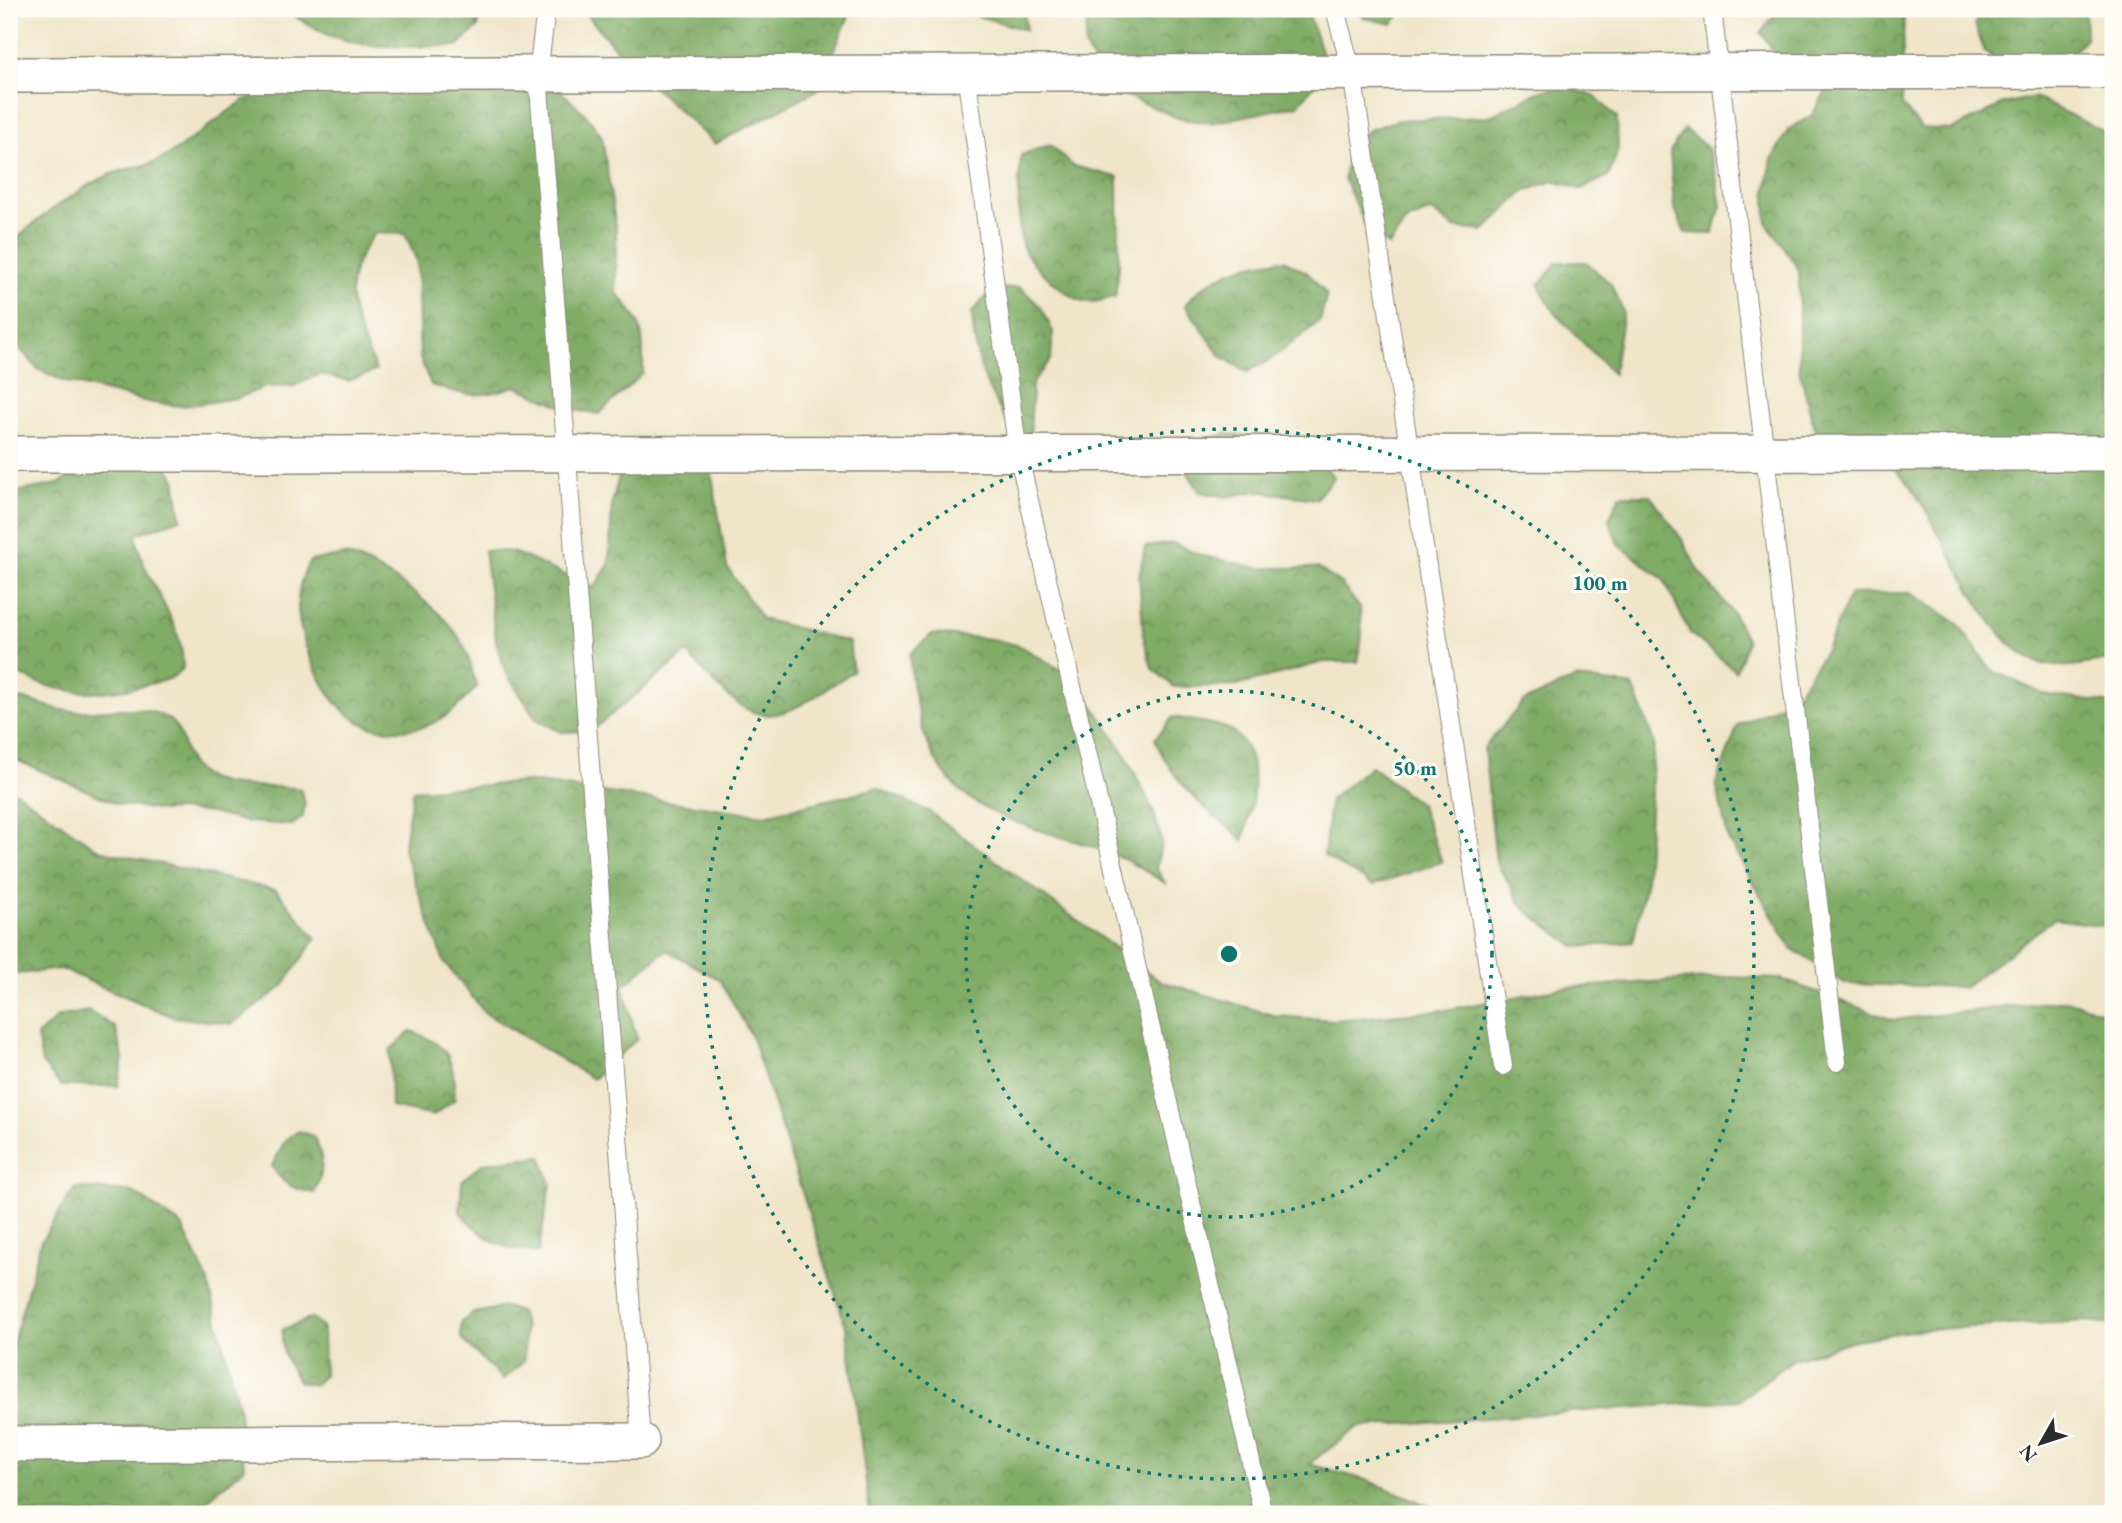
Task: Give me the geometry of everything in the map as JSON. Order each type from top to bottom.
[{"type":"street","points":[[9,75],[2113,71]]},
{"type":"street","points":[[9,454],[2113,453]]},
{"type":"street","points":[[9,1444],[641,1441]]},
{"type":"lane","points":[[546,9],[538,74],[641,1441]]},
{"type":"lane","points":[[1335,9],[1352,73],[1503,1066]]},
{"type":"lane","points":[[1712,9],[1837,1062]]},
{"type":"lane","points":[[966,73],[1018,453],[1263,1514]]},
{"type":"green space","points":[[286,9],[481,9],[478,27],[458,46],[411,47],[367,45],[347,41],[306,24]]},
{"type":"green space","points":[[582,9],[852,9],[817,90],[715,144],[627,62]]},
{"type":"green space","points":[[953,9],[1024,9],[1026,30]]},
{"type":"green space","points":[[1088,9],[1307,9],[1322,54],[1316,83],[1298,105],[1212,123],[1181,119],[1126,96],[1101,72],[1085,47]]},
{"type":"green space","points":[[1354,9],[1405,9],[1392,24],[1365,18]]},
{"type":"green space","points":[[1817,9],[1904,9],[1902,105],[1921,128],[1952,130],[2003,104],[2034,97],[2113,136],[2113,659],[2058,666],[2040,663],[2018,652],[1980,607],[1916,494],[1900,474],[1880,460],[1842,448],[1815,431],[1799,368],[1799,270],[1767,223],[1766,192],[1772,159],[1788,130],[1812,115],[1828,88],[1778,57],[1761,33],[1778,10],[1808,13]]},
{"type":"green space","points":[[1981,9],[2085,9],[2086,38],[2066,60],[2008,70],[1984,51],[1975,24]]},
{"type":"green space","points":[[540,72],[585,114],[602,137],[616,228],[616,293],[637,321],[642,338],[643,373],[599,414],[568,409],[515,386],[492,393],[473,394],[431,385],[420,358],[417,261],[405,234],[375,233],[362,252],[355,269],[351,285],[355,317],[376,371],[348,381],[320,374],[294,386],[265,387],[238,398],[183,406],[153,403],[63,381],[38,369],[9,336],[9,249],[16,240],[54,208],[96,181],[167,156],[268,85]]},
{"type":"green space","points":[[1568,87],[1596,97],[1617,118],[1618,149],[1609,176],[1581,189],[1553,181],[1525,191],[1483,231],[1454,228],[1432,211],[1406,221],[1389,246],[1367,229],[1344,179],[1348,150],[1368,130],[1398,120],[1488,117],[1540,91]]},
{"type":"green space","points":[[1684,129],[1708,148],[1716,176],[1721,206],[1713,234],[1685,233],[1674,207],[1670,152]]},
{"type":"green space","points":[[1050,145],[1073,166],[1118,177],[1119,266],[1115,297],[1094,302],[1080,300],[1061,289],[1042,272],[1023,247],[1019,215],[1021,155]]},
{"type":"green space","points":[[1284,260],[1308,273],[1327,295],[1320,321],[1273,358],[1247,372],[1221,356],[1185,305],[1205,285],[1229,272],[1255,264]]},
{"type":"green space","points":[[1557,262],[1586,262],[1611,284],[1623,312],[1613,374],[1553,311],[1539,285]]},
{"type":"green space","points":[[1020,287],[1041,307],[1053,332],[1051,359],[1032,384],[1030,450],[1006,419],[988,386],[977,351],[972,312],[992,290]]},
{"type":"green space","points":[[1225,434],[1257,437],[1314,455],[1334,477],[1316,499],[1256,491],[1228,497],[1200,492],[1184,467],[1197,441]]},
{"type":"green space","points":[[698,444],[712,475],[727,567],[762,619],[849,642],[853,671],[800,705],[780,713],[763,714],[747,709],[730,697],[687,653],[591,731],[561,732],[536,719],[504,669],[496,641],[484,550],[513,552],[594,588],[609,564],[612,503],[620,473],[635,449]]},
{"type":"green space","points":[[109,452],[167,466],[175,479],[181,519],[136,534],[146,568],[177,633],[183,668],[166,680],[110,691],[74,691],[41,684],[9,668],[9,493],[58,484]]},
{"type":"green space","points":[[1620,495],[1650,495],[1683,541],[1697,569],[1734,615],[1747,641],[1736,671],[1690,633],[1664,580],[1618,544],[1609,519]]},
{"type":"green space","points":[[1173,543],[1199,555],[1258,568],[1318,568],[1341,584],[1360,608],[1362,635],[1358,662],[1323,662],[1236,686],[1174,687],[1152,668],[1144,640],[1139,577],[1145,547]]},
{"type":"green space","points":[[345,555],[376,568],[410,590],[441,615],[461,641],[477,687],[441,719],[426,726],[406,730],[370,726],[346,713],[320,678],[300,626],[300,586],[310,561]]},
{"type":"green space","points":[[1911,593],[1958,624],[1991,670],[2043,694],[2113,704],[2113,927],[2054,919],[1964,987],[1846,984],[1791,948],[1728,839],[1716,783],[1738,725],[1793,699],[1826,650],[1850,594]]},
{"type":"green space","points":[[932,634],[992,639],[1020,646],[1075,678],[1124,752],[1153,810],[1162,841],[1156,868],[1165,883],[1115,855],[994,813],[949,780],[933,755],[921,723],[911,672],[910,654]]},
{"type":"green space","points":[[1576,678],[1633,686],[1654,742],[1646,880],[1633,942],[1576,947],[1524,909],[1496,862],[1484,748],[1523,702]]},
{"type":"green space","points":[[17,698],[63,710],[130,709],[156,713],[177,728],[187,757],[199,772],[211,779],[240,786],[300,789],[305,803],[303,817],[292,825],[247,822],[211,813],[164,811],[118,804],[9,757],[9,699]]},
{"type":"green space","points":[[1173,717],[1227,729],[1242,742],[1253,768],[1254,783],[1243,841],[1190,793],[1165,759],[1155,739]]},
{"type":"green space","points":[[1371,766],[1420,804],[1442,862],[1373,885],[1324,856],[1330,800]]},
{"type":"green space","points":[[531,782],[765,815],[877,788],[928,811],[1160,981],[1276,1016],[1334,1020],[1445,1010],[1562,988],[1724,977],[1781,979],[1893,1020],[2066,1000],[2113,1015],[2113,1325],[2089,1321],[1916,1330],[1855,1340],[1794,1359],[1739,1400],[1358,1427],[1309,1464],[1369,1481],[1449,1514],[870,1514],[847,1330],[751,1035],[720,980],[666,950],[623,986],[637,1039],[593,1079],[485,1013],[444,962],[403,849],[413,790]]},
{"type":"green space","points":[[9,787],[99,850],[276,890],[316,938],[282,987],[232,1024],[173,1017],[61,969],[9,975]]},
{"type":"green space","points":[[88,1011],[115,1027],[123,1058],[118,1086],[61,1086],[42,1063],[37,1036],[58,1017]]},
{"type":"green space","points":[[411,1031],[442,1048],[451,1063],[455,1099],[433,1116],[391,1107],[390,1050]]},
{"type":"green space","points":[[299,1131],[313,1136],[320,1151],[320,1178],[314,1193],[289,1185],[272,1166],[286,1139]]},
{"type":"green space","points":[[541,1156],[551,1183],[538,1253],[513,1249],[494,1242],[460,1212],[462,1181],[483,1163]]},
{"type":"green space","points":[[75,1188],[133,1192],[182,1226],[208,1281],[239,1409],[244,1468],[201,1506],[181,1514],[9,1514],[9,1358],[41,1241]]},
{"type":"green space","points":[[505,1307],[520,1312],[525,1327],[524,1361],[503,1380],[461,1338],[461,1323],[473,1313]]},
{"type":"green space","points":[[312,1318],[323,1328],[324,1375],[314,1385],[299,1382],[288,1363],[282,1344],[283,1329]]}]
